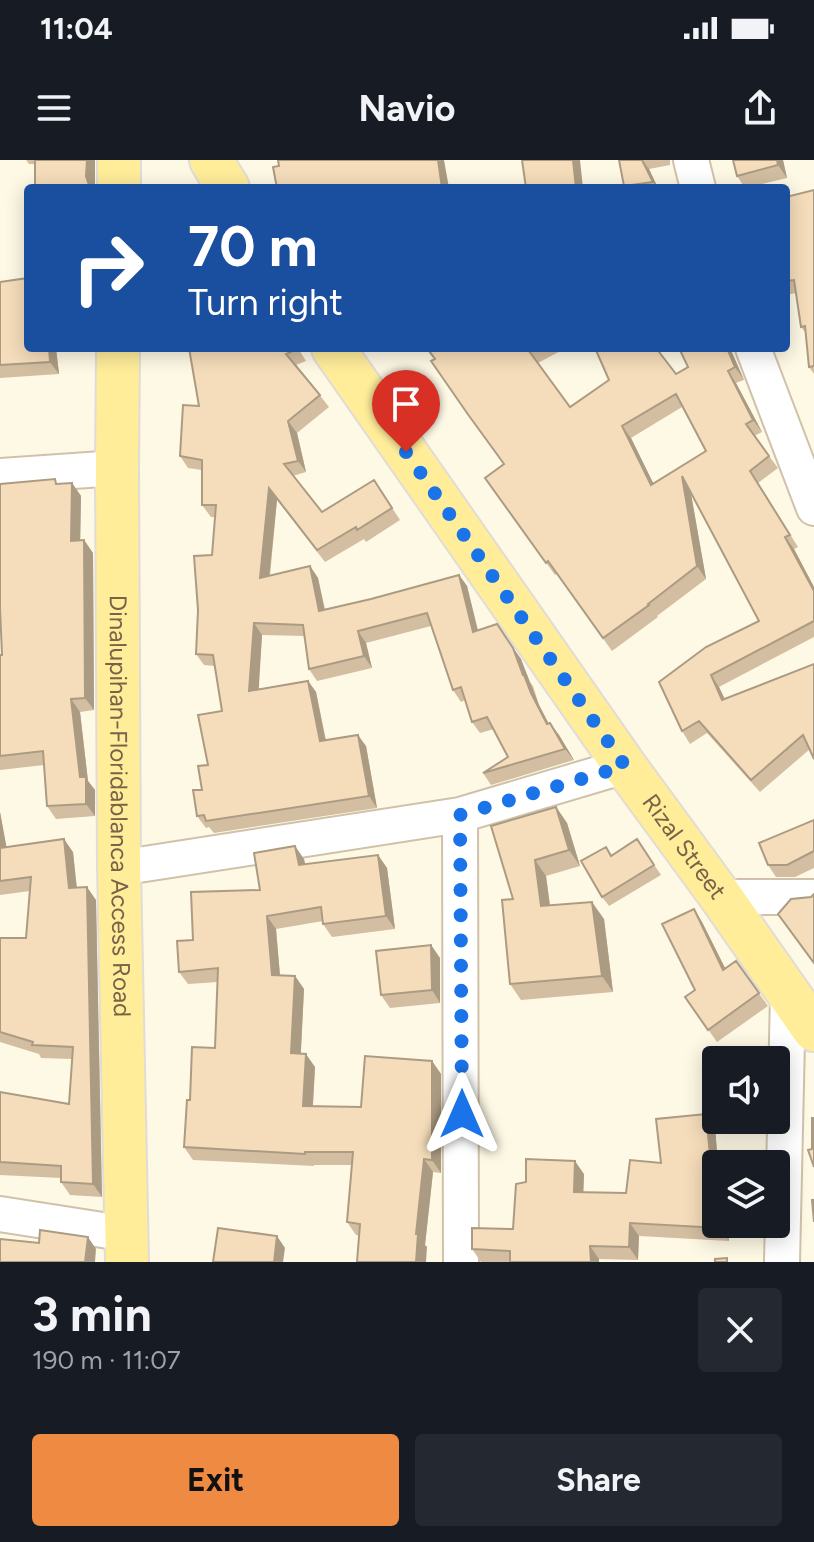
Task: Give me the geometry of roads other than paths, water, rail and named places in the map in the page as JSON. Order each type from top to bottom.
[{"type":"main road","points":[[119,160],[119,184]]},
{"type":"main road","points":[[211,160],[226,184]]},
{"type":"main road","name":"Dinalupihan-Floridablanca Access Road","points":[[118,352],[119,868],[128,1248]]},
{"type":"main road","name":"Rizal Street","points":[[336,352],[814,1030]]},
{"type":"street","points":[[691,160],[697,184]]},
{"type":"street","points":[[755,352],[814,508]]},
{"type":"street","points":[[0,476],[117,468]]},
{"type":"street","points":[[119,868],[460,815],[625,766]]},
{"type":"street","points":[[460,815],[461,1262]]},
{"type":"street","points":[[721,897],[814,897]]},
{"type":"street","points":[[782,1262],[788,995]]},
{"type":"street","points":[[0,1214],[128,1248]]}]
